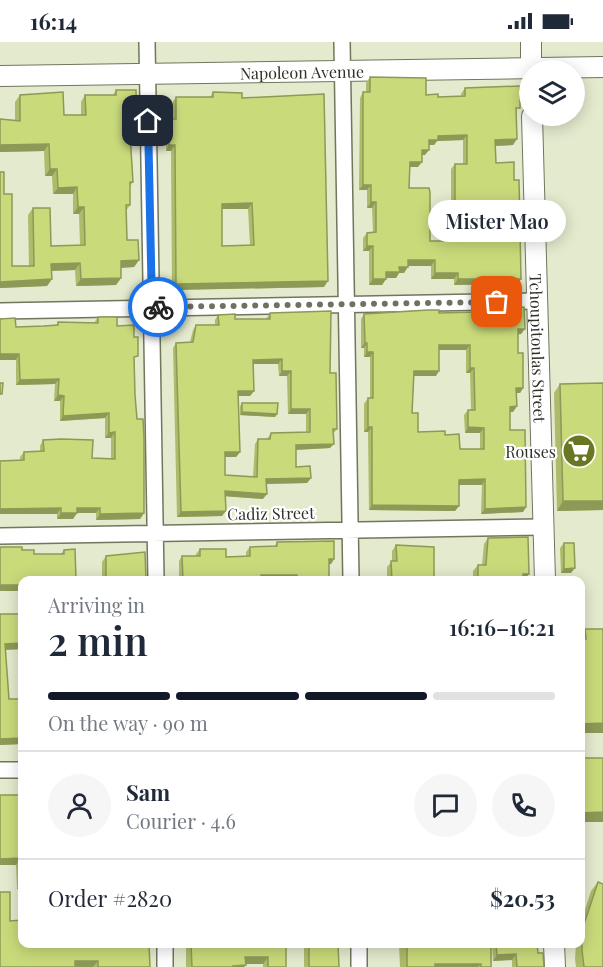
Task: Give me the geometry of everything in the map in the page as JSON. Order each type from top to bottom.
[{"type":"street","points":[[147,42],[156,576]]},
{"type":"street","points":[[342,42],[351,576]]},
{"type":"street","points":[[531,42],[531,60]]},
{"type":"street","name":"Napoleon Avenue","points":[[585,68],[603,67]]},
{"type":"street","name":"Napoleon Avenue","points":[[0,76],[519,69]]},
{"type":"street","name":"Tchoupitoulas Street","points":[[532,126],[545,576]]},
{"type":"street","points":[[0,311],[536,301]]},
{"type":"street","name":"Cadiz Street","points":[[0,536],[543,526]]},
{"type":"street","points":[[0,770],[18,770]]},
{"type":"street","points":[[165,948],[165,967]]},
{"type":"street","points":[[359,948],[359,967]]},
{"type":"street","points":[[554,948],[555,967]]},
{"type":"building","points":[[370,77],[426,78],[426,95],[438,94],[438,97],[465,96],[465,88],[519,86],[519,108],[516,108],[517,139],[495,140],[496,163],[514,162],[514,180],[519,180],[521,279],[458,279],[458,273],[435,273],[435,260],[408,260],[408,267],[399,267],[400,272],[386,272],[386,279],[373,279],[373,246],[367,246],[367,233],[376,232],[376,202],[371,202],[371,185],[363,185],[363,92],[370,92]],"holes":[[[467,135],[467,164],[455,164],[455,202],[470,201],[471,241],[430,241],[429,188],[409,188],[410,162],[422,162],[422,150],[429,150],[429,140],[438,140],[438,136]]]},
{"type":"building","points":[[116,90],[136,90],[137,134],[130,134],[133,182],[130,182],[130,205],[126,205],[127,240],[138,240],[139,260],[121,261],[121,278],[81,279],[80,263],[51,264],[52,279],[0,282],[0,172],[4,172],[4,194],[12,194],[12,266],[34,266],[33,208],[50,208],[51,246],[85,245],[84,207],[78,207],[77,187],[58,188],[57,169],[50,169],[49,144],[0,145],[0,119],[20,121],[20,95],[63,92],[64,115],[86,115],[85,95],[116,95]]},
{"type":"building","points":[[213,92],[242,93],[242,98],[324,94],[328,281],[176,284],[175,145],[169,145],[169,119],[176,119],[176,97],[213,97]],"holes":[[[252,203],[254,245],[222,246],[222,204]]]},
{"type":"building","points":[[524,307],[525,329],[518,329],[518,353],[523,353],[523,388],[516,388],[517,406],[510,407],[510,430],[525,430],[526,507],[485,509],[485,479],[459,480],[459,506],[372,505],[372,427],[368,427],[368,398],[373,398],[373,352],[367,352],[364,314],[428,310],[439,310],[439,313]],"holes":[[[439,345],[470,345],[470,368],[474,368],[475,410],[468,410],[468,427],[484,428],[484,449],[460,449],[459,434],[445,435],[445,431],[418,432],[418,413],[412,413],[414,371],[439,371]]]},
{"type":"building","points":[[331,311],[330,373],[336,373],[337,429],[333,429],[334,444],[296,445],[296,467],[310,466],[311,478],[266,479],[267,494],[225,491],[226,511],[181,512],[176,343],[193,342],[196,325],[219,325],[218,315],[235,314],[235,319],[270,319],[270,313]],"holes":[[[282,359],[282,371],[291,371],[291,409],[310,409],[310,432],[271,433],[270,439],[258,439],[257,477],[225,475],[225,452],[240,452],[238,391],[254,391],[253,360]]]},
{"type":"building","points":[[98,317],[117,317],[117,326],[134,325],[134,337],[138,337],[138,356],[134,357],[135,395],[137,419],[143,419],[144,513],[100,514],[100,508],[77,508],[77,513],[61,513],[61,508],[0,509],[0,461],[24,460],[24,452],[44,451],[43,440],[61,439],[93,440],[92,458],[115,459],[115,432],[109,433],[109,413],[63,416],[64,396],[58,395],[59,379],[20,380],[19,354],[0,354],[0,319],[15,318],[16,327],[58,325],[58,322],[98,323]]},
{"type":"building","points":[[0,383],[3,383],[2,394],[0,394]]},
{"type":"building","name":"Rouses","points":[[603,383],[603,501],[563,501],[560,384]]},
{"type":"building","points":[[242,403],[278,403],[277,414],[242,412]]},
{"type":"building","points":[[528,537],[529,574],[478,576],[478,565],[486,565],[488,538]]},
{"type":"building","points":[[334,541],[334,559],[329,559],[329,576],[183,576],[182,556],[200,556],[200,549],[226,549],[226,557],[250,556],[250,547],[277,546],[277,542]]},
{"type":"building","points":[[564,543],[574,543],[575,568],[564,569]]},
{"type":"building","points":[[396,545],[434,547],[434,576],[392,576],[391,561],[397,561]]},
{"type":"building","points":[[0,547],[22,547],[22,550],[34,550],[34,554],[64,554],[64,550],[75,549],[76,576],[18,576],[18,585],[0,585]]},
{"type":"building","points":[[145,552],[146,576],[106,576],[106,556]]},
{"type":"building","points":[[0,614],[18,614],[18,643],[5,644],[9,699],[18,699],[18,738],[0,739]]},
{"type":"building","points":[[585,629],[603,629],[603,723],[585,724]]},
{"type":"building","points":[[585,758],[603,758],[603,812],[585,813]]},
{"type":"building","points":[[0,795],[18,795],[18,858],[0,859]]},
{"type":"building","points":[[598,882],[603,884],[603,967],[584,967],[582,948],[585,948],[585,921]]},
{"type":"building","points":[[0,892],[10,892],[10,921],[18,920],[18,948],[149,948],[150,967],[98,967],[98,961],[75,961],[75,967],[0,967]]},
{"type":"building","points":[[191,948],[286,948],[286,967],[268,967],[268,957],[245,957],[246,965],[192,967]]},
{"type":"building","points":[[309,948],[338,948],[339,967],[309,967]]},
{"type":"building","points":[[407,948],[491,948],[491,967],[481,967],[481,964],[435,964],[435,967],[407,967]]},
{"type":"building","points":[[496,948],[537,948],[538,953],[543,953],[544,967],[517,967],[516,954],[497,955]]},
{"type":"way so far","points":[[158,307],[497,302]]},
{"type":"place","name":"Mister Mao","points":[[497,302]]},
{"type":"place","name":"Rouses","points":[[579,451]]},
{"type":"route","points":[[148,121],[152,308],[158,307]]}]
